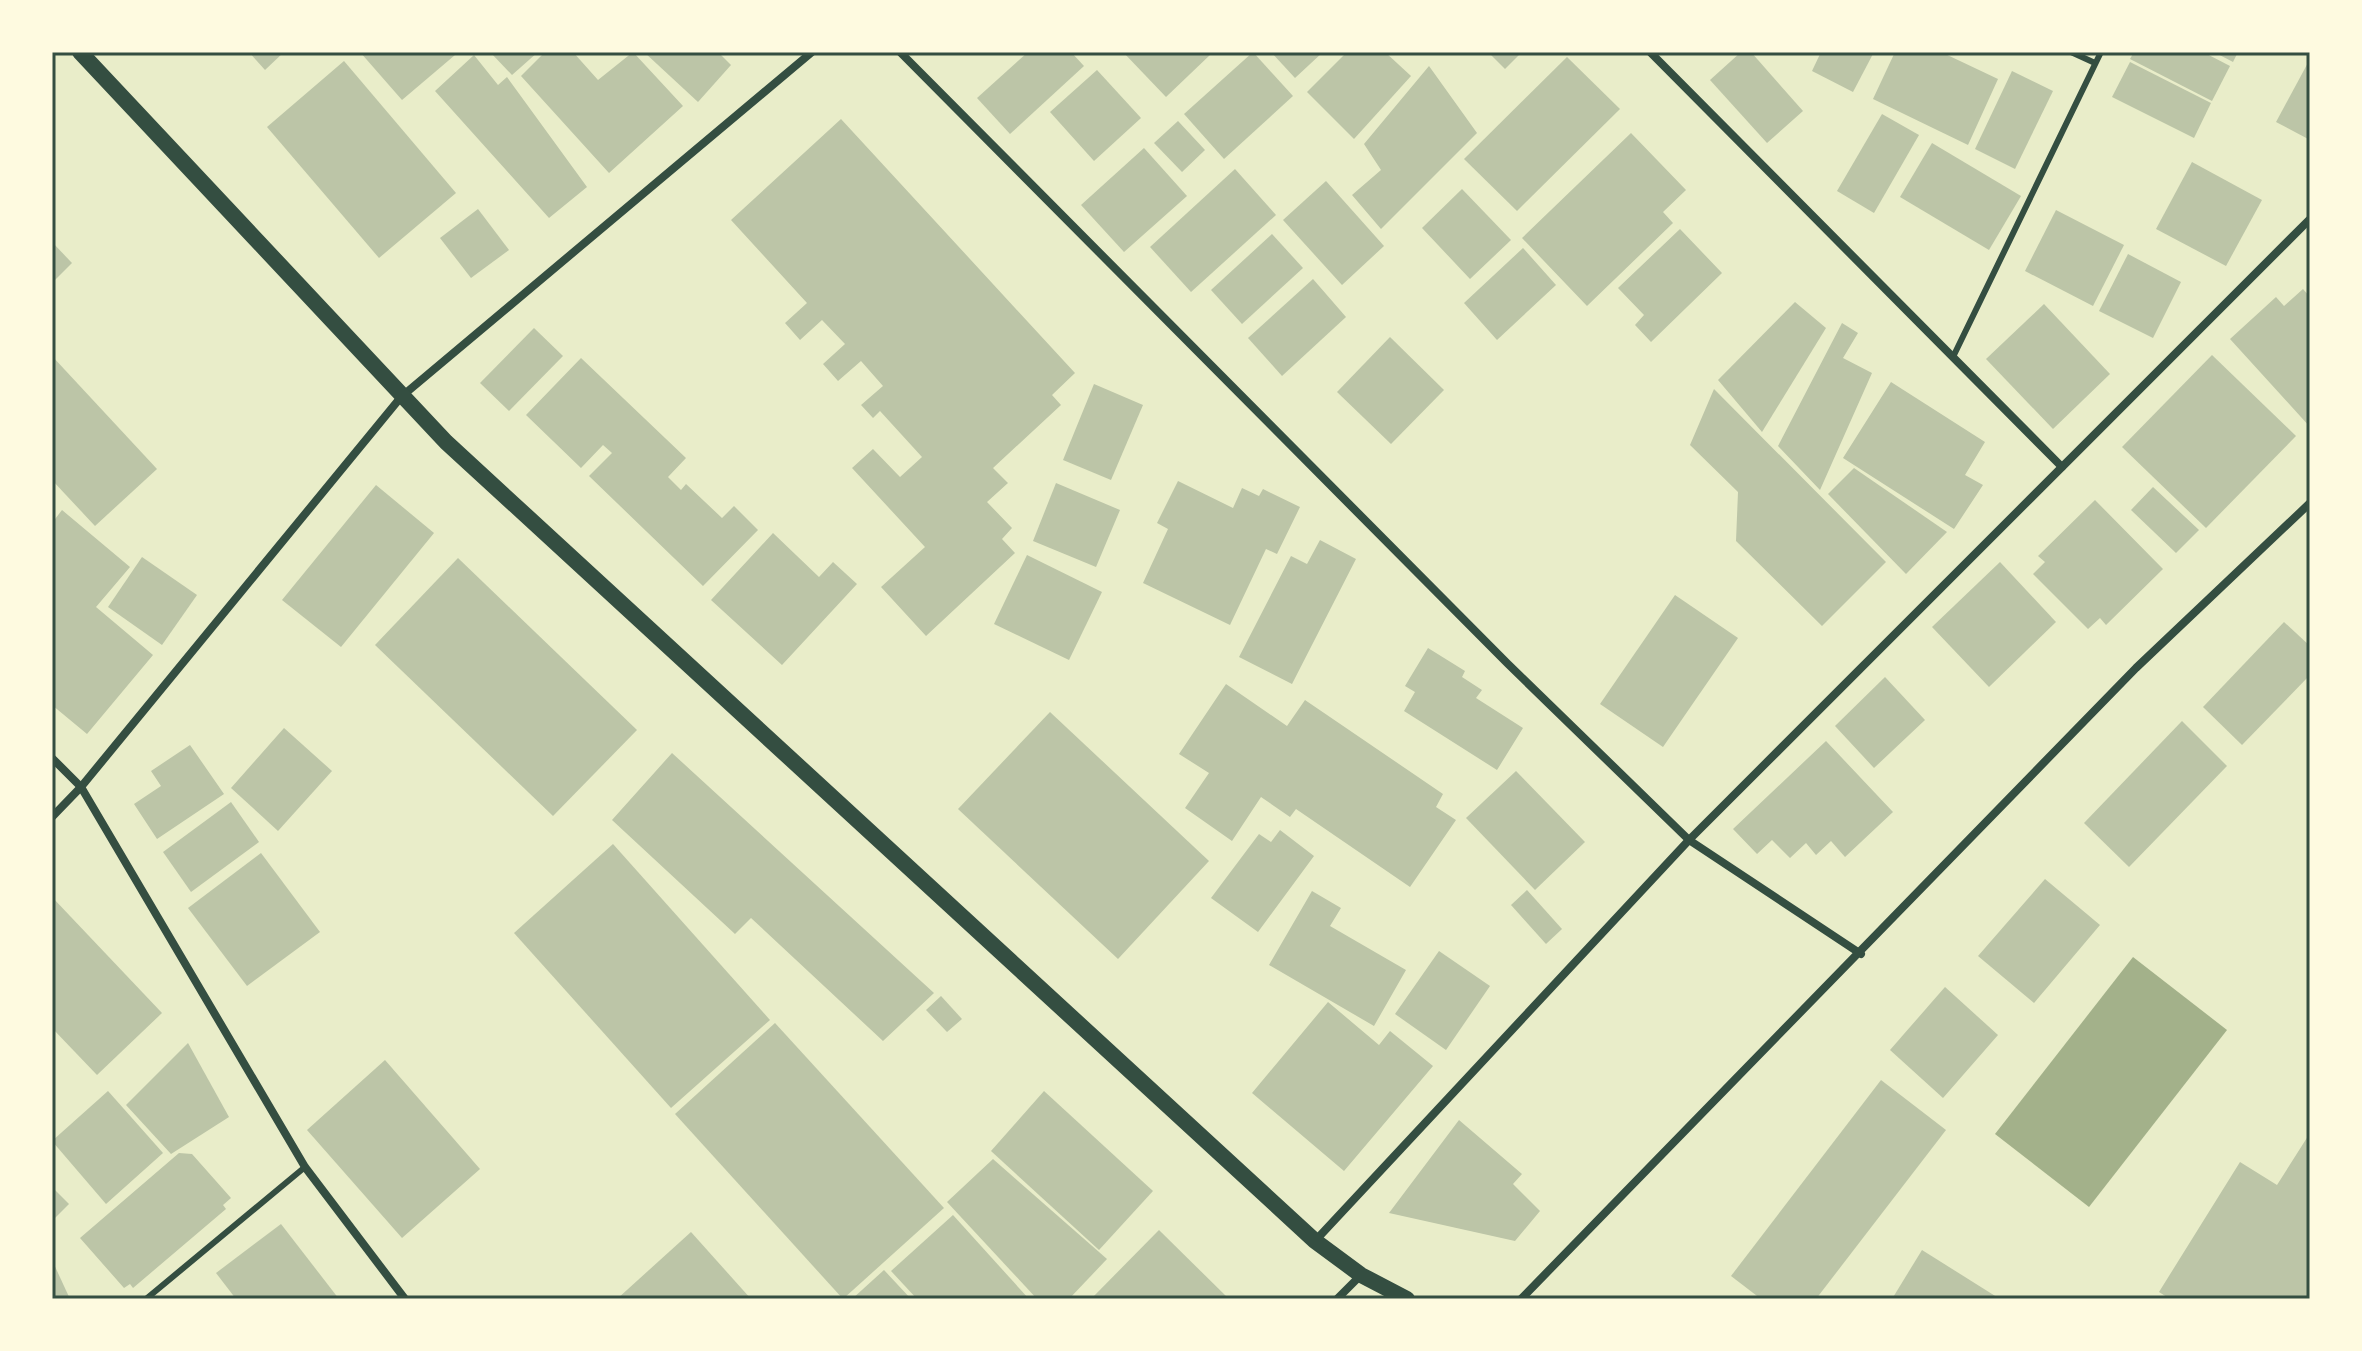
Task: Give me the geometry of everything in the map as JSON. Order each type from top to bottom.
[{"type":"main road","points":[[80,52],[401,397],[593,580],[1315,1241],[1361,1275],[1407,1299]]},
{"type":"street","points":[[52,817],[81,787],[401,397],[812,52]]},
{"type":"street","points":[[900,52],[1508,664],[1689,840],[1861,954]]},
{"type":"street","points":[[1650,52],[2062,467]]},
{"type":"street","points":[[1315,1241],[1689,840],[2310,219]]},
{"type":"street","points":[[1521,1299],[1861,954],[2136,668],[2310,503]]},
{"type":"street","points":[[52,758],[81,787],[305,1167],[405,1299]]},
{"type":"street","points":[[1337,1299],[1361,1275]]},
{"type":"lane","points":[[2071,52],[2095,63]]},
{"type":"lane","points":[[1953,357],[2101,52]]},
{"type":"lane","points":[[146,1299],[305,1167]]},
{"type":"shaded area","points":[[2133,957],[2227,1030],[2089,1207],[1995,1134]]},
{"type":"building","points":[[249,52],[284,52],[265,70]]},
{"type":"building","points":[[360,52],[453,52],[455,55],[402,100]]},
{"type":"building","points":[[490,52],[538,52],[512,75]]},
{"type":"building","points":[[545,52],[573,52],[598,80],[633,52],[683,106],[609,173],[521,76]]},
{"type":"building","points":[[644,52],[718,52],[731,65],[698,102]]},
{"type":"building","points":[[1028,52],[1071,52],[1084,66],[1010,134],[977,98]]},
{"type":"building","points":[[1123,52],[1211,52],[1211,54],[1166,97]]},
{"type":"building","points":[[1253,52],[1293,96],[1224,159],[1184,114]]},
{"type":"building","points":[[1271,52],[1323,52],[1295,78]]},
{"type":"building","points":[[1347,52],[1385,52],[1411,76],[1354,139],[1307,92]]},
{"type":"building","points":[[1488,52],[1522,52],[1505,69]]},
{"type":"building","points":[[1741,52],[1751,52],[1803,111],[1767,143],[1710,80]]},
{"type":"building","points":[[1821,52],[1874,52],[1853,92],[1812,71]]},
{"type":"building","points":[[1895,52],[1941,52],[1998,79],[1968,145],[1873,99]]},
{"type":"building","points":[[2134,52],[2203,52],[2230,66],[2212,101],[2130,59]]},
{"type":"building","points":[[2214,52],[2238,52],[2233,62]]},
{"type":"building","points":[[474,55],[498,85],[507,77],[587,187],[549,218],[435,91]]},
{"type":"building","points":[[1567,57],[1620,109],[1517,211],[1464,159]]},
{"type":"building","points":[[2310,59],[2310,140],[2276,122]]},
{"type":"building","points":[[344,61],[456,193],[379,258],[267,127]]},
{"type":"building","points":[[2130,62],[2211,103],[2194,138],[2112,97]]},
{"type":"building","points":[[1429,66],[1477,133],[1381,229],[1352,195],[1381,170],[1364,144]]},
{"type":"building","points":[[1097,70],[1141,118],[1094,161],[1050,112]]},
{"type":"building","points":[[2012,71],[2053,91],[2015,169],[1975,149]]},
{"type":"building","points":[[1882,114],[1919,135],[1874,213],[1837,191]]},
{"type":"building","points":[[841,119],[1075,373],[1052,395],[1061,405],[993,468],[1008,483],[987,502],[1012,528],[1002,539],[1015,553],[926,636],[881,587],[925,547],[852,468],[873,449],[900,477],[922,457],[880,411],[873,418],[861,405],[883,386],[861,361],[838,381],[823,364],[845,344],[822,320],[800,340],[785,323],[807,303],[731,220]]},
{"type":"building","points":[[1178,121],[1205,150],[1182,172],[1154,143]]},
{"type":"building","points":[[1631,133],[1686,190],[1663,212],[1673,223],[1587,306],[1522,238]]},
{"type":"building","points":[[1932,143],[2021,196],[1989,250],[1900,197]]},
{"type":"building","points":[[1144,148],[1187,196],[1124,252],[1081,205]]},
{"type":"building","points":[[2192,162],[2262,200],[2226,266],[2156,229]]},
{"type":"building","points":[[1235,169],[1276,215],[1191,292],[1150,247]]},
{"type":"building","points":[[1326,181],[1384,246],[1342,285],[1283,220]]},
{"type":"building","points":[[1462,189],[1511,240],[1470,279],[1422,228]]},
{"type":"building","points":[[478,209],[509,250],[471,278],[440,238]]},
{"type":"building","points":[[2056,210],[2124,245],[2093,306],[2025,271]]},
{"type":"building","points":[[1680,229],[1722,273],[1651,342],[1635,325],[1644,315],[1618,288]]},
{"type":"building","points":[[1272,234],[1303,268],[1242,324],[1211,290]]},
{"type":"building","points":[[52,242],[72,263],[52,283]]},
{"type":"building","points":[[1523,248],[1556,285],[1497,340],[1464,303]]},
{"type":"building","points":[[2128,254],[2181,282],[2153,338],[2099,311]]},
{"type":"building","points":[[1313,279],[1346,317],[1282,376],[1248,338]]},
{"type":"building","points":[[2303,289],[2310,297],[2310,427],[2230,339],[2276,297],[2284,306]]},
{"type":"building","points":[[1795,302],[1826,328],[1762,432],[1718,380]]},
{"type":"building","points":[[2044,304],[2110,374],[2053,429],[1986,359]]},
{"type":"building","points":[[1842,323],[1858,333],[1843,358],[1872,373],[1820,490],[1778,446]]},
{"type":"building","points":[[534,328],[563,356],[509,411],[480,383]]},
{"type":"building","points":[[1390,337],[1444,390],[1391,444],[1337,392]]},
{"type":"building","points":[[2212,355],[2296,436],[2206,528],[2122,447]]},
{"type":"building","points":[[52,356],[157,469],[95,526],[52,480]]},
{"type":"building","points":[[581,358],[686,458],[668,477],[681,490],[686,484],[722,518],[734,506],[758,530],[703,586],[589,476],[612,453],[603,445],[581,468],[526,415]]},
{"type":"building","points":[[1891,382],[1985,442],[1965,475],[1983,485],[1954,529],[1843,458]]},
{"type":"building","points":[[1094,384],[1143,405],[1111,480],[1063,460]]},
{"type":"building","points":[[1714,389],[1886,562],[1822,626],[1736,541],[1738,492],[1690,445]]},
{"type":"building","points":[[1854,468],[1947,532],[1906,574],[1828,494]]},
{"type":"building","points":[[1178,481],[1233,508],[1242,488],[1259,496],[1263,489],[1300,507],[1277,554],[1266,549],[1230,625],[1143,583],[1168,529],[1157,523]]},
{"type":"building","points":[[1056,483],[1120,510],[1096,567],[1033,541]]},
{"type":"building","points":[[376,485],[434,533],[341,647],[282,600]]},
{"type":"building","points":[[2153,487],[2199,530],[2176,553],[2131,510]]},
{"type":"building","points":[[2095,500],[2163,569],[2106,625],[2100,618],[2088,629],[2033,574],[2045,562],[2038,556]]},
{"type":"building","points":[[62,510],[130,567],[96,607],[153,655],[87,734],[52,705],[52,523]]},
{"type":"building","points":[[773,533],[819,577],[833,562],[857,584],[782,665],[711,600]]},
{"type":"building","points":[[1320,540],[1356,559],[1292,684],[1239,657],[1291,556],[1307,564]]},
{"type":"building","points":[[1027,555],[1102,592],[1069,660],[994,624]]},
{"type":"building","points":[[142,557],[197,595],[162,645],[108,607]]},
{"type":"building","points":[[458,558],[637,730],[553,816],[375,645]]},
{"type":"building","points":[[2000,562],[2056,622],[1989,687],[1932,627]]},
{"type":"building","points":[[1675,595],[1738,638],[1663,747],[1600,704]]},
{"type":"building","points":[[2284,622],[2310,646],[2310,675],[2242,745],[2203,707]]},
{"type":"building","points":[[1428,648],[1465,671],[1462,677],[1482,690],[1476,698],[1523,728],[1497,770],[1404,711],[1415,692],[1405,686]]},
{"type":"building","points":[[1885,677],[1925,720],[1874,768],[1835,726]]},
{"type":"building","points":[[1226,684],[1287,726],[1305,700],[1443,794],[1436,807],[1456,820],[1410,887],[1296,809],[1290,817],[1261,797],[1232,841],[1185,808],[1209,773],[1179,754]]},
{"type":"building","points":[[1050,712],[1209,861],[1118,959],[958,809]]},
{"type":"building","points":[[2182,721],[2227,766],[2129,867],[2084,823]]},
{"type":"building","points":[[284,728],[332,771],[278,831],[231,788]]},
{"type":"building","points":[[1826,741],[1893,812],[1845,857],[1831,841],[1816,855],[1806,843],[1790,858],[1772,840],[1757,854],[1733,829]]},
{"type":"building","points":[[190,745],[224,794],[157,839],[134,804],[161,786],[151,771]]},
{"type":"building","points":[[672,753],[934,993],[883,1041],[751,918],[735,934],[612,820]]},
{"type":"building","points":[[1516,771],[1585,842],[1535,890],[1466,818]]},
{"type":"building","points":[[231,802],[259,842],[191,892],[163,852]]},
{"type":"building","points":[[1280,830],[1314,856],[1258,932],[1211,898],[1259,834],[1271,842]]},
{"type":"building","points":[[613,844],[770,1020],[671,1108],[514,933]]},
{"type":"building","points":[[261,853],[320,932],[247,986],[188,908]]},
{"type":"building","points":[[2045,879],[2100,925],[2034,1003],[1978,956]]},
{"type":"building","points":[[1527,890],[1562,929],[1546,944],[1511,905]]},
{"type":"building","points":[[1312,891],[1341,908],[1330,926],[1406,970],[1374,1026],[1269,965]]},
{"type":"building","points":[[52,897],[162,1013],[97,1075],[52,1028]]},
{"type":"building","points":[[1439,951],[1490,986],[1446,1050],[1395,1014]]},
{"type":"building","points":[[1945,987],[1998,1035],[1943,1098],[1890,1050]]},
{"type":"building","points":[[941,996],[962,1019],[947,1032],[926,1010]]},
{"type":"building","points":[[1328,1002],[1379,1045],[1390,1031],[1433,1066],[1344,1171],[1252,1093]]},
{"type":"building","points":[[775,1023],[944,1208],[843,1299],[675,1114]]},
{"type":"building","points":[[188,1043],[229,1117],[171,1154],[126,1105]]},
{"type":"building","points":[[385,1060],[480,1169],[402,1238],[307,1130]]},
{"type":"building","points":[[1881,1080],[1946,1130],[1816,1299],[1761,1299],[1731,1276]]},
{"type":"building","points":[[108,1091],[163,1153],[106,1204],[52,1141]]},
{"type":"building","points":[[1044,1091],[1153,1191],[1099,1250],[991,1151]]},
{"type":"building","points":[[1459,1120],[1522,1174],[1513,1184],[1540,1211],[1515,1241],[1389,1213]]},
{"type":"building","points":[[2310,1133],[2310,1299],[2170,1299],[2159,1292],[2240,1162],[2277,1185]]},
{"type":"building","points":[[179,1153],[192,1154],[231,1198],[223,1205],[226,1209],[133,1288],[130,1284],[124,1288],[80,1238]]},
{"type":"building","points":[[993,1159],[1107,1259],[1069,1299],[1037,1299],[947,1202]]},
{"type":"building","points":[[52,1187],[69,1204],[52,1221]]},
{"type":"building","points":[[953,1215],[1029,1299],[917,1299],[891,1271]]},
{"type":"building","points":[[281,1224],[339,1299],[236,1299],[216,1273]]},
{"type":"building","points":[[1159,1230],[1229,1299],[1091,1299]]},
{"type":"building","points":[[691,1232],[751,1299],[617,1299]]},
{"type":"building","points":[[1922,1250],[2000,1299],[1892,1299]]},
{"type":"building","points":[[52,1260],[70,1299],[52,1299]]},
{"type":"building","points":[[884,1270],[911,1299],[852,1299]]}]
